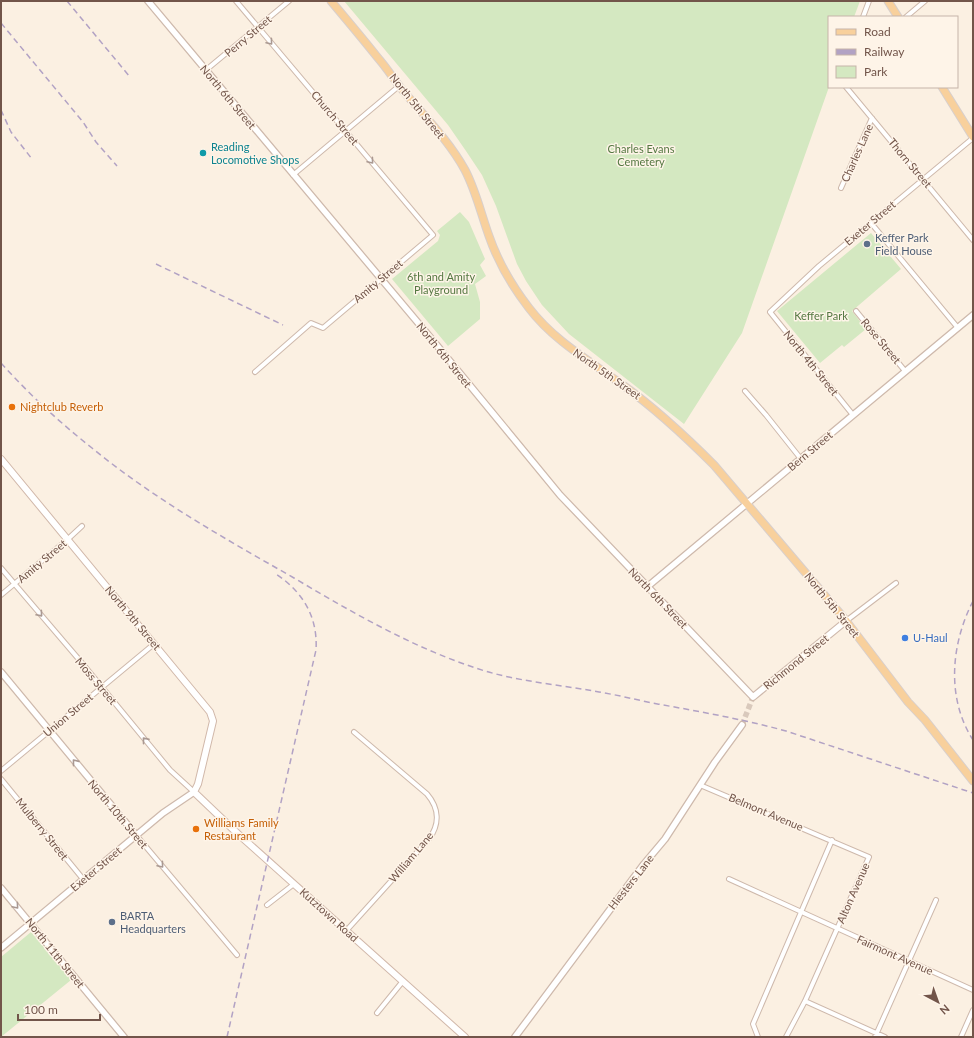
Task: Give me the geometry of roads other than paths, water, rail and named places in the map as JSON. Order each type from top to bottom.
[{"type":"main road","name":"North 5th Street","points":[[331,1],[444,140],[460,162],[472,184],[488,234],[501,264],[518,294],[535,317],[562,342],[623,385],[668,421],[714,464],[846,621],[908,702],[925,720],[973,781]]},
{"type":"main road","points":[[888,1],[897,16]]},
{"type":"main road","points":[[943,88],[973,137]]},
{"type":"main road","name":"North 9th Street","points":[[1,459],[207,708],[213,718],[198,784],[194,792]]},
{"type":"main road","name":"Kutztown Road","points":[[194,792],[465,1037]]},
{"type":"street","name":"North 6th Street","points":[[148,1],[562,497],[753,697]]},
{"type":"street","name":"Church Street","points":[[236,1],[433,235]]},
{"type":"street","name":"Perry Street","points":[[206,70],[289,1]]},
{"type":"street","points":[[863,16],[869,1]]},
{"type":"street","points":[[907,16],[925,1]]},
{"type":"street","points":[[293,175],[399,86]]},
{"type":"street","name":"Thorn Street","points":[[847,88],[973,240]]},
{"type":"street","name":"Charles Lane","points":[[841,188],[872,118]]},
{"type":"street","name":"Exeter Street","points":[[770,312],[819,266],[973,137]]},
{"type":"street","points":[[871,223],[958,328]]},
{"type":"street","name":"Amity Street","points":[[255,372],[311,323],[323,328],[433,235]]},
{"type":"street","name":"Rose Street","points":[[856,311],[905,371]]},
{"type":"street","name":"North 4th Street","points":[[770,312],[853,415]]},
{"type":"street","name":"Bern Street","points":[[647,587],[973,315]]},
{"type":"street","points":[[745,391],[801,459]]},
{"type":"street","name":"Amity Street","points":[[1,595],[82,526]]},
{"type":"street","name":"Moss Street","points":[[1,568],[170,770],[194,792]]},
{"type":"street","name":"Richmond Street","points":[[753,697],[846,621],[896,583]]},
{"type":"street","name":"Union Street","points":[[1,771],[154,644]]},
{"type":"street","name":"North 10th Street","points":[[1,672],[237,955]]},
{"type":"street","name":"Hiesters Lane","points":[[515,1037],[644,864],[665,839],[742,724]]},
{"type":"street","name":"William Lane","points":[[346,931],[429,839],[433,834],[438,819],[433,802],[427,794],[354,732]]},
{"type":"street","name":"Mulberry Street","points":[[1,779],[83,879]]},
{"type":"street","name":"Belmont Avenue","points":[[700,785],[832,840]]},
{"type":"street","name":"Exeter Street","points":[[1,948],[163,813],[194,792]]},
{"type":"street","points":[[758,1037],[753,1024],[832,840]]},
{"type":"street","name":"Alton Avenue","points":[[786,1037],[805,1001],[869,857],[832,840]]},
{"type":"street","name":"Fairmont Avenue","points":[[729,879],[973,990]]},
{"type":"street","points":[[267,906],[294,884]]},
{"type":"street","name":"North 11th Street","points":[[1,888],[124,1037]]},
{"type":"street","points":[[876,1035],[936,900]]},
{"type":"street","points":[[377,1013],[403,981]]},
{"type":"street","points":[[805,1001],[876,1035],[885,1037]]},
{"type":"street","points":[[961,1037],[973,1010]]},
{"type":"tunnel","points":[[742,725],[753,697]]},
{"type":"railway","points":[[67,1],[130,77]]},
{"type":"railway","points":[[1,23],[83,122],[96,142],[117,166]]},
{"type":"railway","points":[[1,110],[11,132],[32,159]]},
{"type":"railway","points":[[156,264],[283,325]]},
{"type":"railway","points":[[1,363],[33,397],[68,428],[116,467],[165,501],[216,533],[340,605],[435,653],[499,675],[612,694],[786,731],[973,793]]},
{"type":"railway","points":[[227,1037],[316,650],[314,627],[307,606],[294,589],[276,574]]},
{"type":"railway","points":[[973,601],[960,635],[956,653],[955,671],[955,689],[959,707],[964,724],[973,740]]},
{"type":"place","name":"Reading Locomotive Shops","points":[[203,153]]},
{"type":"place","name":"Keffer Park Field House","points":[[867,244]]},
{"type":"place","name":"Nightclub Reverb","points":[[12,407]]},
{"type":"place","name":"U-Haul","points":[[905,638]]},
{"type":"place","name":"Williams Family Restaurant","points":[[196,829]]},
{"type":"place","name":"BARTA Headquarters","points":[[112,922]]},
{"type":"park label","name":"Charles Evans Cemetery","points":[[641,155]]},
{"type":"park label","name":"6th and Amity Playground","points":[[441,283]]},
{"type":"park label","name":"Keffer Park","points":[[821,316]]}]
